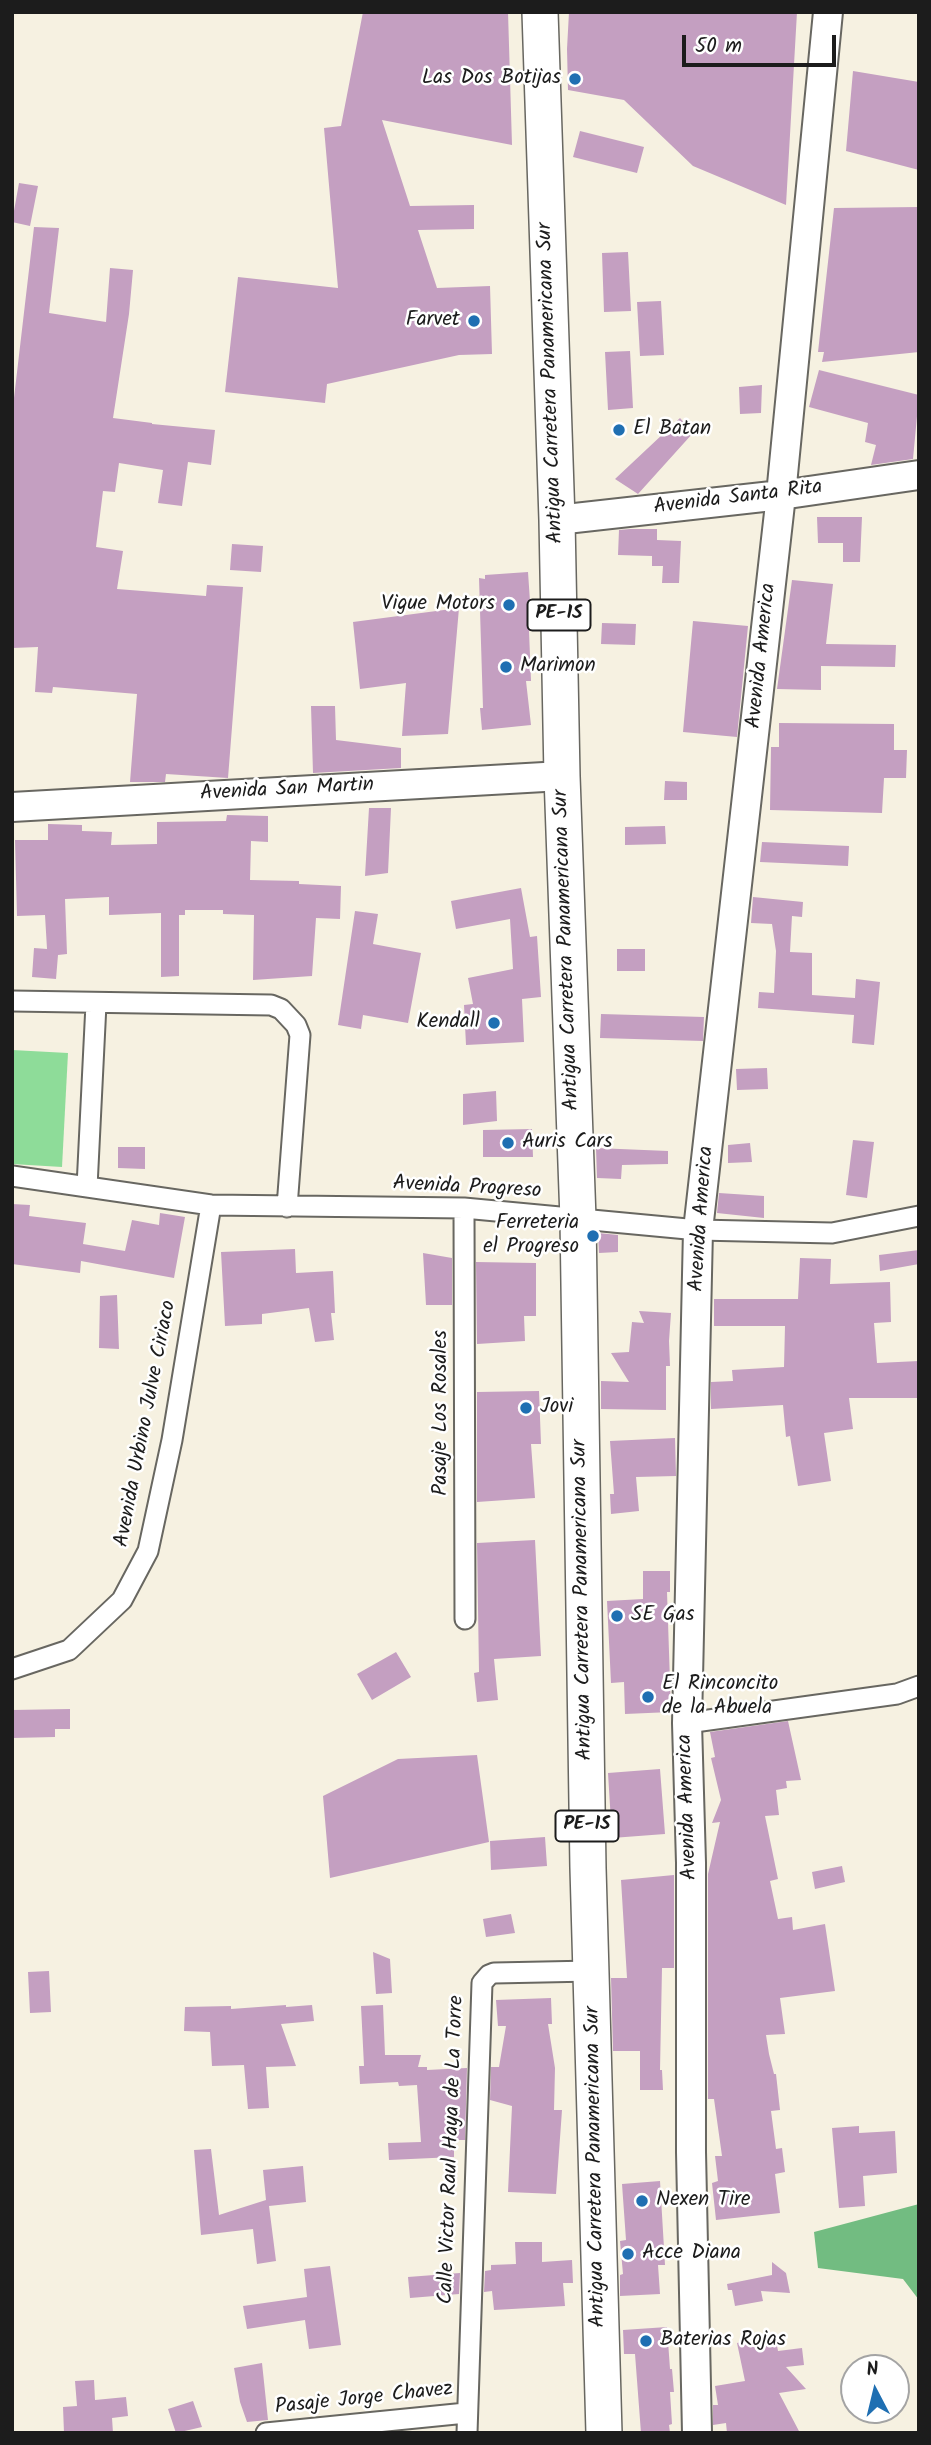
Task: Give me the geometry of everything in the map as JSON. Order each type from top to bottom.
[{"type":"highway","name":"Antigua Carretera Panamericana Sur","points":[[540,12],[578,1219],[588,1868],[604,2433]]},
{"type":"street","name":"Avenida America","points":[[697,2433],[687,1724],[698,1230],[781,495],[828,12]]},
{"type":"street","name":"Avenida Santa Rita","points":[[556,520],[781,495],[919,475]]},
{"type":"street","name":"Avenida San Martin","points":[[12,807],[562,776]]},
{"type":"street","points":[[12,1001],[271,1005],[281,1009],[290,1016],[300,1035],[287,1207]]},
{"type":"street","points":[[87,1187],[96,1004]]},
{"type":"street","name":"Avenida Progreso","points":[[12,1176],[211,1205],[464,1208],[698,1230],[832,1233],[919,1216]]},
{"type":"street","name":"Avenida Urbino Julve Ciriaco","points":[[12,1669],[69,1650],[122,1600],[148,1551],[172,1440],[211,1205]]},
{"type":"street","name":"Pasaje Los Rosales","points":[[464,1208],[465,1619]]},
{"type":"street","points":[[687,1724],[897,1693],[919,1686]]},
{"type":"street","name":"Calle Victor Raul Haya de La Torre","points":[[467,2433],[482,1983],[494,1973],[592,1971]]},
{"type":"street","name":"Pasaje Jorge Chavez","points":[[266,2433],[466,2413]]},
{"type":"green space","points":[[12,1050],[68,1053],[62,1167],[12,1164]]},
{"type":"green space","points":[[919,2204],[919,2300],[903,2279],[818,2268],[814,2232]]},
{"type":"building","points":[[363,12],[508,12],[512,145],[382,120],[410,206],[474,205],[474,229],[418,230],[437,288],[490,286],[492,354],[459,355],[327,384],[325,403],[225,392],[238,277],[338,288],[324,128],[341,126]]},
{"type":"building","points":[[569,12],[797,12],[786,205],[693,166],[624,100],[568,90]]},
{"type":"building","points":[[853,71],[919,82],[919,170],[846,151]]},
{"type":"building","points":[[580,131],[644,147],[637,173],[573,157]]},
{"type":"building","points":[[19,183],[38,186],[30,226],[12,222]]},
{"type":"building","points":[[919,207],[919,352],[822,362],[824,352],[818,352],[834,208]]},
{"type":"building","points":[[34,227],[59,228],[49,313],[106,322],[110,268],[133,270],[113,418],[215,430],[211,465],[188,462],[182,506],[158,503],[163,470],[119,463],[115,492],[103,491],[96,547],[123,551],[117,589],[206,596],[207,585],[243,587],[228,778],[166,774],[165,782],[130,782],[137,694],[53,687],[52,693],[35,692],[38,647],[12,648],[12,415]]},
{"type":"building","points":[[628,252],[631,311],[604,312],[602,253]]},
{"type":"building","points":[[661,301],[664,355],[640,356],[637,302]]},
{"type":"building","points":[[630,351],[633,408],[608,410],[605,352]]},
{"type":"building","points":[[819,370],[919,395],[913,459],[871,465],[876,445],[865,442],[868,423],[809,407]]},
{"type":"building","points":[[762,385],[761,413],[740,414],[739,387]]},
{"type":"building","points":[[680,418],[693,433],[638,494],[615,479]]},
{"type":"building","points":[[817,517],[862,517],[860,562],[843,562],[843,543],[818,543]]},
{"type":"building","points":[[657,529],[657,540],[681,541],[679,583],[662,583],[663,566],[652,566],[652,556],[618,555],[619,530]]},
{"type":"building","points":[[232,544],[263,546],[261,572],[230,570]]},
{"type":"building","points":[[528,572],[532,631],[529,631],[531,681],[526,681],[531,725],[482,730],[479,578],[485,579],[485,575]]},
{"type":"building","points":[[792,580],[833,584],[826,644],[896,645],[895,667],[821,666],[821,690],[777,689]]},
{"type":"building","points":[[459,608],[448,734],[402,736],[406,683],[360,689],[353,622]]},
{"type":"building","points":[[693,621],[748,626],[737,737],[683,732]]},
{"type":"building","points":[[602,623],[636,624],[635,645],[601,644]]},
{"type":"building","points":[[311,706],[335,706],[336,740],[401,748],[401,768],[313,773]]},
{"type":"building","points":[[779,723],[894,724],[894,750],[907,750],[906,778],[884,778],[882,813],[770,810],[771,747],[779,747]]},
{"type":"building","points":[[665,781],[687,782],[687,800],[664,800]]},
{"type":"building","points":[[369,808],[391,808],[388,873],[365,876]]},
{"type":"building","points":[[227,815],[268,816],[268,842],[251,841],[250,880],[299,881],[299,884],[341,886],[340,919],[316,918],[312,976],[253,980],[254,915],[223,914],[223,910],[185,910],[185,915],[179,915],[179,976],[161,977],[161,913],[109,915],[109,897],[65,899],[67,954],[58,955],[56,979],[32,977],[34,948],[47,949],[45,915],[17,916],[15,840],[48,840],[48,824],[82,825],[82,831],[112,832],[111,845],[157,844],[157,822],[226,821]]},
{"type":"building","points":[[665,826],[666,844],[625,845],[625,827]]},
{"type":"building","points":[[762,842],[849,846],[848,866],[760,862]]},
{"type":"building","points":[[521,888],[530,937],[537,936],[541,997],[522,999],[524,1042],[466,1045],[464,1005],[473,1004],[468,978],[513,969],[510,919],[456,929],[451,901]]},
{"type":"building","points":[[753,897],[803,902],[802,917],[792,916],[790,952],[812,953],[812,995],[855,998],[856,979],[880,982],[874,1045],[852,1043],[854,1015],[758,1008],[759,992],[774,993],[776,951],[772,924],[751,923]]},
{"type":"building","points":[[355,911],[378,914],[373,944],[421,953],[408,1023],[363,1015],[361,1029],[338,1025]]},
{"type":"building","points":[[617,949],[645,949],[645,971],[617,971]]},
{"type":"building","points":[[601,1014],[704,1017],[703,1041],[600,1038]]},
{"type":"building","points":[[767,1068],[768,1089],[737,1090],[736,1069]]},
{"type":"building","points":[[496,1091],[497,1121],[463,1125],[463,1094]]},
{"type":"building","name":"Auris Cars","points":[[532,1129],[533,1157],[483,1157],[483,1130]]},
{"type":"building","points":[[853,1140],[874,1142],[867,1198],[846,1195]]},
{"type":"building","points":[[750,1143],[752,1162],[728,1163],[728,1145]]},
{"type":"building","points":[[118,1147],[145,1147],[145,1169],[118,1168]]},
{"type":"building","points":[[596,1148],[668,1151],[668,1164],[622,1165],[621,1179],[597,1178]]},
{"type":"building","points":[[719,1193],[764,1196],[764,1218],[717,1213]]},
{"type":"building","points":[[12,1204],[30,1205],[29,1216],[86,1223],[83,1244],[125,1251],[132,1220],[159,1225],[160,1213],[185,1217],[174,1278],[81,1261],[80,1273],[12,1264]]},
{"type":"building","points":[[598,1233],[618,1235],[618,1252],[599,1253]]},
{"type":"building","points":[[295,1249],[296,1273],[333,1271],[335,1313],[331,1313],[334,1340],[315,1342],[309,1308],[262,1314],[262,1324],[225,1326],[221,1252]]},
{"type":"building","points":[[919,1250],[919,1264],[880,1271],[879,1255]]},
{"type":"building","points":[[423,1253],[452,1258],[452,1305],[426,1305]]},
{"type":"building","points":[[800,1258],[831,1259],[830,1284],[890,1282],[891,1322],[874,1323],[877,1363],[919,1361],[919,1398],[849,1398],[853,1429],[824,1433],[831,1481],[798,1486],[790,1436],[786,1437],[783,1405],[711,1409],[711,1382],[733,1381],[732,1370],[784,1367],[785,1326],[714,1326],[714,1299],[798,1299]]},
{"type":"building","points":[[476,1262],[536,1263],[536,1316],[524,1316],[525,1341],[477,1344]]},
{"type":"building","points":[[117,1295],[119,1349],[99,1348],[100,1296]]},
{"type":"building","points":[[639,1311],[671,1313],[670,1366],[666,1366],[666,1410],[601,1409],[601,1381],[629,1382],[611,1353],[629,1352],[632,1322],[644,1323]]},
{"type":"building","points":[[539,1391],[541,1444],[531,1444],[535,1498],[477,1502],[477,1392]]},
{"type":"building","points":[[675,1438],[676,1476],[636,1477],[639,1511],[611,1514],[610,1494],[614,1494],[610,1441]]},
{"type":"building","points":[[535,1540],[541,1656],[494,1659],[498,1700],[477,1702],[474,1673],[479,1672],[477,1543]]},
{"type":"building","points":[[643,1571],[670,1571],[670,1592],[667,1592],[671,1712],[625,1714],[624,1682],[611,1683],[607,1601],[643,1599]]},
{"type":"building","points":[[396,1652],[411,1677],[372,1700],[357,1674]]},
{"type":"building","points":[[70,1709],[70,1729],[55,1729],[55,1737],[12,1738],[12,1710]]},
{"type":"building","points":[[788,1721],[801,1780],[786,1781],[787,1788],[776,1790],[779,1815],[765,1816],[778,1879],[770,1881],[778,1919],[792,1917],[793,1930],[825,1924],[835,1991],[780,1998],[785,2034],[766,2035],[776,2074],[780,2110],[771,2111],[776,2149],[782,2148],[785,2172],[775,2174],[780,2213],[716,2220],[712,2183],[718,2181],[715,2156],[722,2156],[714,2099],[708,2099],[708,1874],[720,1822],[712,1823],[721,1800],[711,1758],[715,1757],[710,1732]]},
{"type":"building","points":[[477,1755],[489,1842],[330,1878],[323,1796],[398,1759]]},
{"type":"building","points":[[660,1769],[665,1834],[612,1838],[608,1773]]},
{"type":"building","points":[[545,1837],[547,1866],[491,1870],[490,1841]]},
{"type":"building","points":[[842,1866],[845,1882],[815,1889],[812,1872]]},
{"type":"building","points":[[674,1875],[674,1968],[662,1968],[660,2070],[663,2090],[640,2090],[640,2051],[613,2051],[611,1978],[627,1978],[621,1880]]},
{"type":"building","points":[[511,1914],[515,1933],[486,1937],[483,1919]]},
{"type":"building","points":[[373,1952],[390,1959],[392,1993],[376,1994]]},
{"type":"building","points":[[49,1971],[51,2012],[30,2013],[28,1972]]},
{"type":"building","points":[[551,1998],[552,2024],[548,2024],[555,2068],[554,2110],[562,2110],[556,2194],[508,2192],[512,2106],[490,2100],[491,2067],[499,2067],[506,2026],[498,2026],[496,2000]]},
{"type":"building","points":[[312,2005],[314,2021],[281,2024],[296,2066],[266,2067],[269,2108],[248,2109],[244,2065],[212,2066],[210,2032],[184,2031],[185,2007],[231,2006],[231,2009]]},
{"type":"building","points":[[383,2005],[385,2055],[421,2055],[418,2067],[427,2067],[427,2070],[467,2068],[465,2140],[454,2140],[454,2157],[389,2160],[388,2143],[421,2142],[417,2085],[399,2086],[398,2082],[360,2084],[359,2066],[364,2066],[361,2006]]},
{"type":"building","points":[[859,2126],[859,2133],[895,2131],[897,2173],[863,2176],[865,2206],[839,2208],[832,2128]]},
{"type":"building","points":[[211,2149],[219,2215],[266,2200],[263,2170],[303,2166],[306,2202],[269,2206],[276,2261],[257,2264],[253,2229],[201,2235],[194,2150]]},
{"type":"building","points":[[660,2181],[665,2265],[658,2265],[660,2294],[620,2296],[620,2275],[623,2274],[620,2241],[626,2240],[622,2184]]},
{"type":"building","points":[[515,2242],[542,2242],[542,2262],[572,2260],[573,2283],[563,2283],[565,2306],[494,2310],[492,2291],[484,2292],[485,2271],[491,2270],[491,2265],[516,2264]]},
{"type":"building","points":[[772,2262],[786,2273],[790,2293],[761,2291],[763,2301],[735,2306],[732,2290],[728,2290],[727,2284],[772,2275]]},
{"type":"building","points":[[330,2266],[341,2345],[309,2349],[305,2320],[247,2329],[243,2306],[307,2297],[304,2269]]},
{"type":"building","points":[[460,2273],[459,2294],[410,2298],[408,2277]]},
{"type":"building","points":[[667,2327],[674,2392],[670,2392],[670,2433],[641,2433],[635,2354],[624,2354],[623,2330]]},
{"type":"building","points":[[775,2335],[778,2351],[802,2348],[804,2365],[786,2367],[806,2389],[779,2393],[800,2433],[727,2433],[726,2423],[713,2425],[713,2405],[718,2405],[715,2386],[745,2381],[737,2343]]},
{"type":"building","points":[[262,2363],[268,2420],[247,2422],[240,2402],[234,2368]]},
{"type":"building","points":[[94,2380],[95,2400],[126,2397],[128,2416],[112,2418],[113,2433],[64,2433],[63,2407],[77,2406],[75,2381]]},
{"type":"building","points":[[193,2401],[202,2427],[176,2433],[168,2409]]},
{"type":"place","name":"Las Dos Botijas","points":[[575,79]]},
{"type":"place","name":"Farvet","points":[[474,321]]},
{"type":"place","name":"El Batan","points":[[619,430]]},
{"type":"place","name":"Vigue Motors","points":[[509,605]]},
{"type":"place","name":"Marimon","points":[[506,667]]},
{"type":"place","name":"Kendall","points":[[494,1023]]},
{"type":"place","name":"Auris Cars","points":[[508,1143]]},
{"type":"place","name":"Ferreteria el Progreso","points":[[593,1236]]},
{"type":"place","name":"Jovi","points":[[526,1408]]},
{"type":"place","name":"SE Gas","points":[[617,1616]]},
{"type":"place","name":"El Rinconcito de la Abuela","points":[[648,1697]]},
{"type":"place","name":"Nexen Tire","points":[[642,2201]]},
{"type":"place","name":"Acce Diana","points":[[628,2254]]},
{"type":"place","name":"Baterias Rojas","points":[[646,2341]]}]
